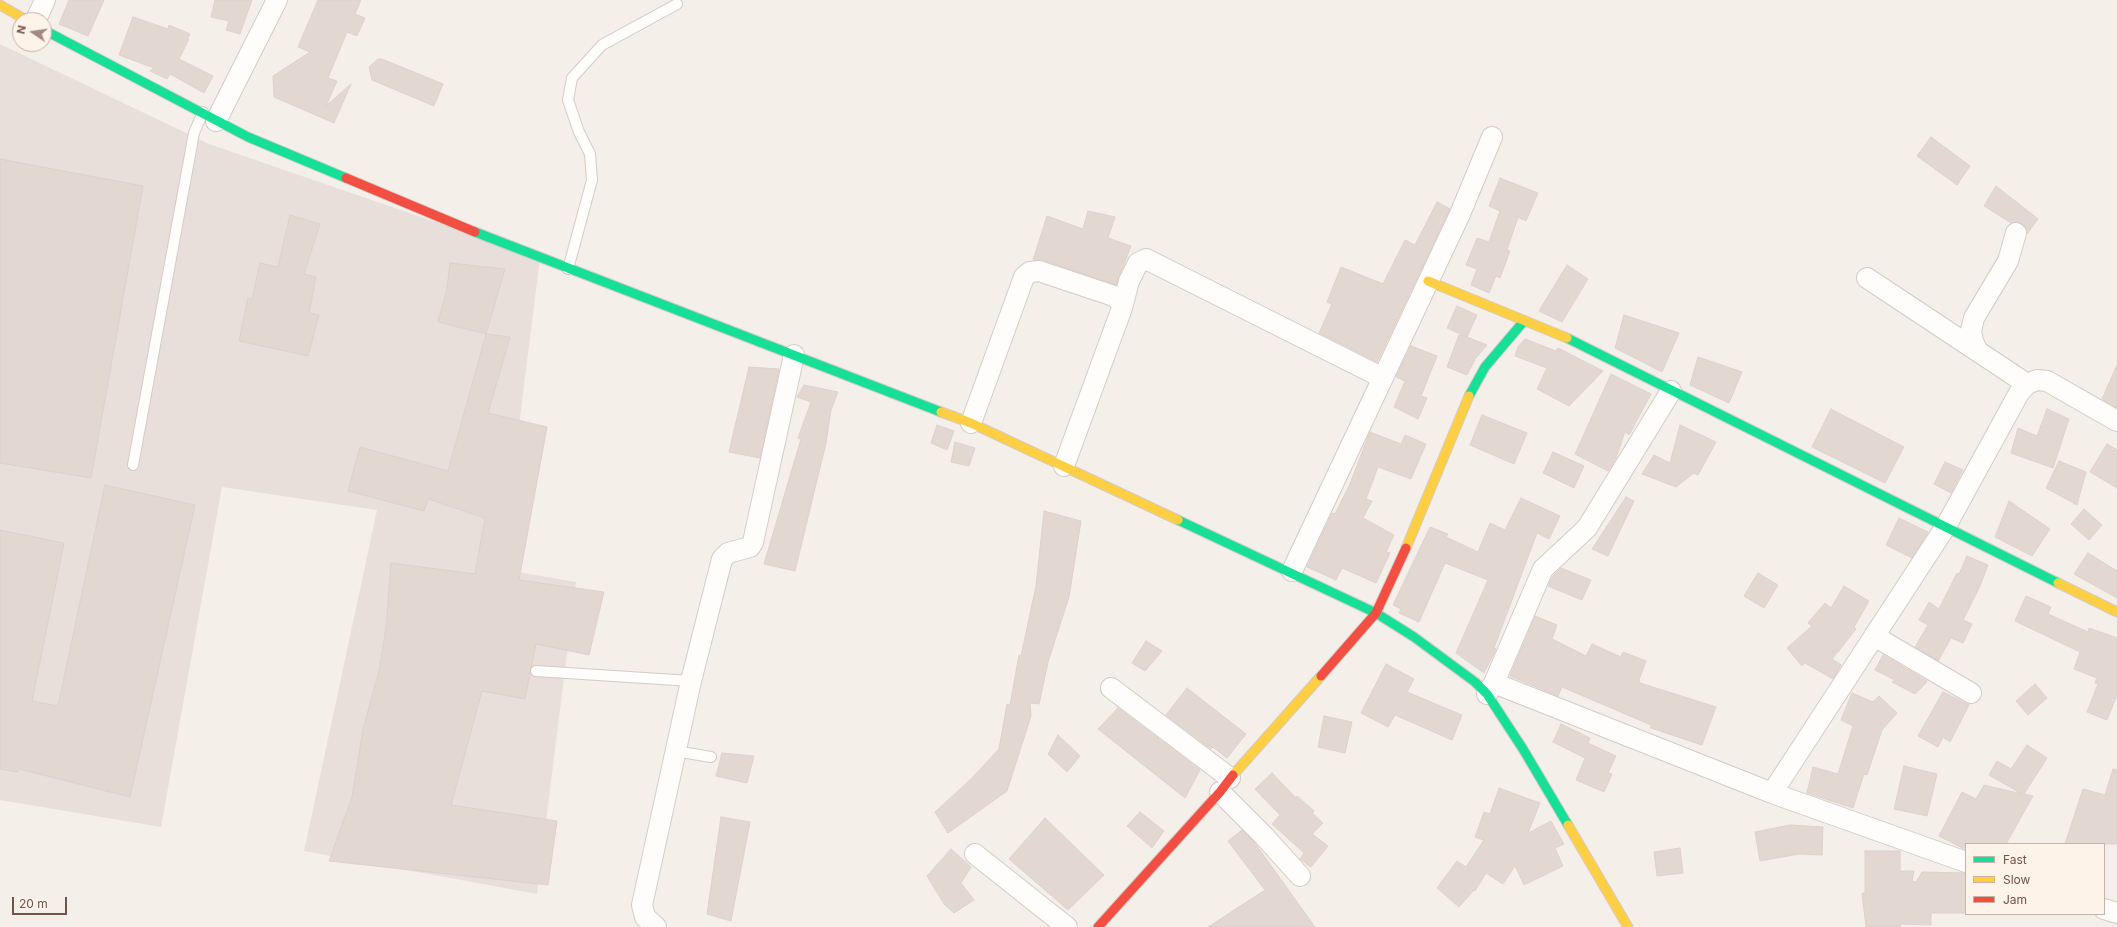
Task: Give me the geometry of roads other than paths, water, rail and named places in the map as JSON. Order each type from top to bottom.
[{"type":"street","points":[[40,12],[45,0]]},
{"type":"street","points":[[210,116],[277,0]]},
{"type":"street","points":[[0,4],[13,12]]},
{"type":"street","points":[[52,34],[248,137],[568,269],[971,423],[1292,572],[1376,613],[1475,682],[1772,793],[1965,862]]},
{"type":"street","points":[[1292,572],[1460,214],[1492,136]]},
{"type":"street","points":[[1977,350],[1971,331],[1974,318],[2008,261],[2016,233]]},
{"type":"street","points":[[1064,466],[1129,280],[1138,262],[1146,259],[1383,378]]},
{"type":"street","points":[[971,423],[1024,277],[1030,272],[1039,271],[1114,296],[1122,303]]},
{"type":"street","points":[[1867,278],[2027,384]]},
{"type":"street","points":[[1428,281],[1560,335],[2117,612]]},
{"type":"street","points":[[1098,927],[1376,613],[1421,515],[1471,393],[1485,367],[1524,320]]},
{"type":"street","points":[[656,927],[645,917],[642,905],[691,681],[722,559],[728,553],[750,547],[753,542],[794,355]]},
{"type":"street","points":[[1772,793],[1946,526],[2019,393],[2027,384],[2037,380],[2047,381],[2117,421]]},
{"type":"street","points":[[1490,688],[1543,569],[1587,528],[1671,391]]},
{"type":"street","points":[[1874,636],[1971,693]]},
{"type":"street","points":[[1111,688],[1225,785],[1264,836],[1300,876]]},
{"type":"street","points":[[1490,688],[1523,749],[1628,927]]},
{"type":"street","points":[[975,854],[1067,927]]},
{"type":"street","points":[[2105,909],[2117,913]]},
{"type":"lane","points":[[568,269],[592,180],[590,154],[579,132],[568,100],[572,78],[602,45],[678,4]]},
{"type":"lane","points":[[133,465],[194,133],[210,116]]},
{"type":"lane","points":[[536,671],[691,681]]},
{"type":"lane","points":[[675,750],[711,757]]}]
